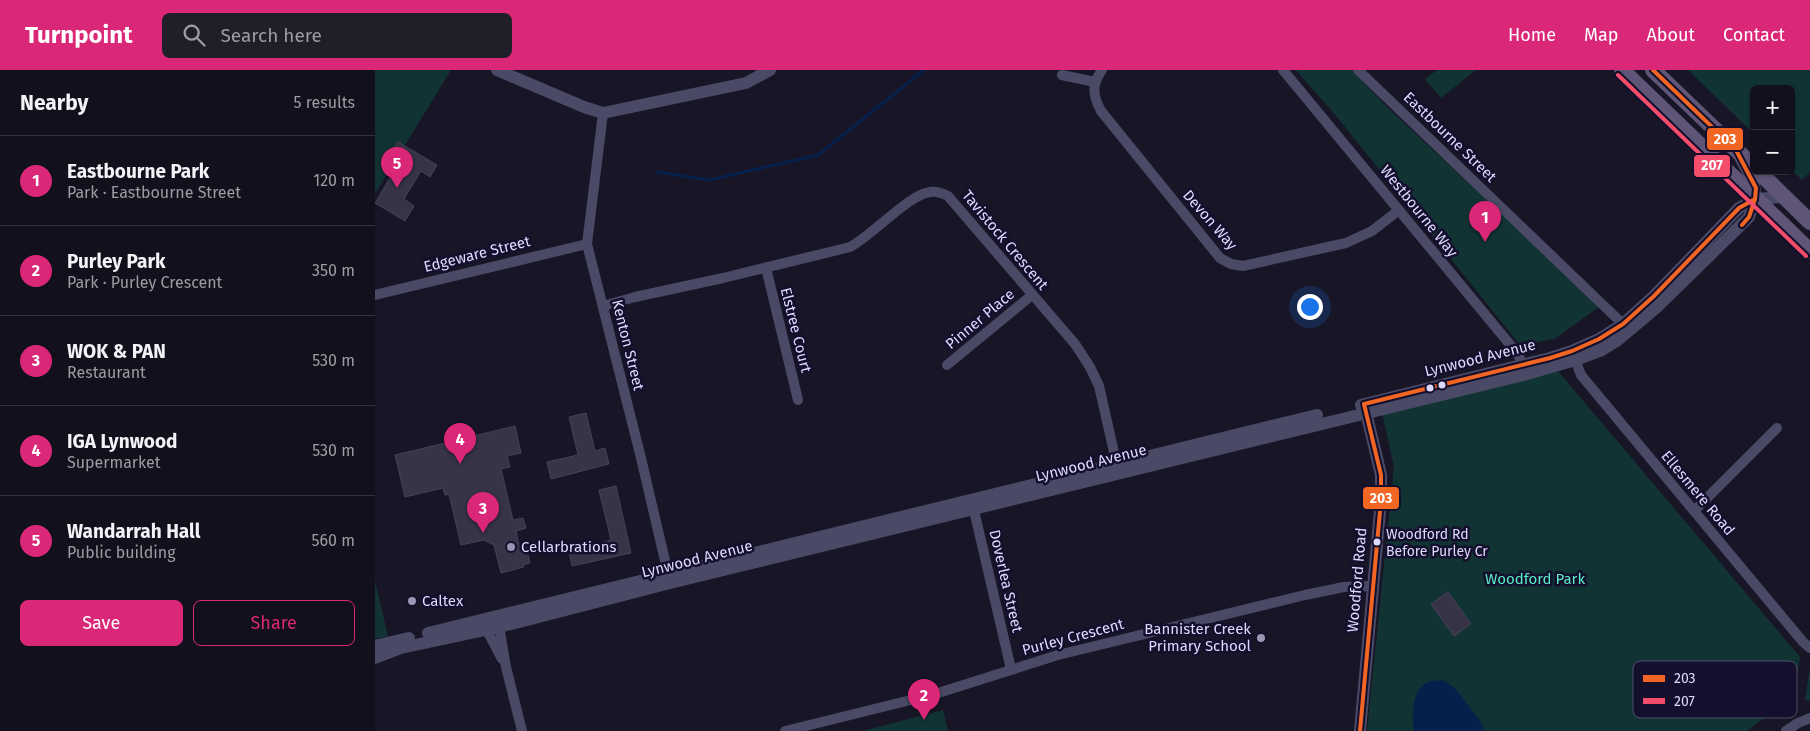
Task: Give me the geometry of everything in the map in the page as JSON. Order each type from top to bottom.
[{"type":"main road","points":[[1621,70],[1810,251]]},
{"type":"main road","points":[[1653,70],[1750,163]]},
{"type":"main road","points":[[1762,175],[1810,222]]},
{"type":"street","points":[[497,70],[584,107],[603,113],[746,83],[770,70]]},
{"type":"street","points":[[1062,75],[1095,82],[1102,70]]},
{"type":"street","name":"Westbourne Way","points":[[1283,70],[1517,354],[1525,369]]},
{"type":"street","name":"Eastbourne Street","points":[[1358,70],[1626,327]]},
{"type":"street","name":"Devon Way","points":[[1095,82],[1093,90],[1094,99],[1101,111],[1220,258],[1231,264],[1243,266],[1346,243],[1372,231],[1399,210]]},
{"type":"street","name":"Kenton Street","points":[[603,113],[587,244],[669,578]]},
{"type":"street","points":[[1736,150],[1756,188],[1755,199],[1784,197]]},
{"type":"street","name":"Tavistock Crescent","points":[[603,306],[850,247],[862,241],[917,196],[930,192],[940,192],[948,196],[1075,344],[1090,367],[1099,386],[1117,469]]},
{"type":"street","name":"Lynwood Avenue","points":[[375,646],[498,622],[669,578],[1602,350],[1749,217],[1755,199]]},
{"type":"street","name":"Edgeware Street","points":[[375,295],[587,244]]},
{"type":"street","name":"Elstree Court","points":[[766,268],[798,400]]},
{"type":"street","name":"Pinner Place","points":[[947,365],[1032,295]]},
{"type":"street","name":"Ellesmere Road","points":[[1574,356],[1581,375],[1803,642],[1810,648]]},
{"type":"street","name":"Woodford Road","points":[[1360,731],[1381,500],[1381,475],[1365,408]]},
{"type":"street","points":[[1694,511],[1777,428]]},
{"type":"street","name":"Doverlea Street","points":[[972,504],[1011,669]]},
{"type":"street","name":"Purley Crescent","points":[[785,731],[935,694],[1058,655],[1344,586],[1373,586]]},
{"type":"street","points":[[498,622],[506,667],[522,731]]},
{"type":"street","points":[[484,625],[506,667]]},
{"type":"street","name":"Lynwood Avenue","points":[[375,658],[401,648],[484,625]]},
{"type":"street","points":[[1786,731],[1810,718]]},
{"type":"green space","points":[[375,70],[451,70],[375,194]]},
{"type":"green space","points":[[1296,70],[1352,70],[1385,105],[1600,306],[1555,339],[1520,345],[1337,117]]},
{"type":"green space","points":[[1437,70],[1476,70],[1441,98],[1425,79]]},
{"type":"green space","points":[[1688,70],[1810,70],[1810,172],[1802,180],[1795,174],[1795,85],[1750,85],[1750,130]]},
{"type":"green space","name":"Woodford Park","points":[[1558,371],[1800,657],[1797,676],[1797,661],[1633,661],[1633,718],[1764,718],[1747,731],[1367,731],[1394,467],[1382,413]]},
{"type":"green space","points":[[375,581],[388,636],[375,639]]},
{"type":"green space","points":[[1810,667],[1810,701],[1805,700]]},
{"type":"green space","points":[[943,710],[948,731],[863,731]]},
{"type":"water","points":[[1443,680],[1456,689],[1479,719],[1485,731],[1414,731],[1413,710],[1416,695],[1424,684]]},
{"type":"building","points":[[398,142],[437,165],[430,177],[421,171],[404,199],[414,206],[405,221],[375,203],[401,159],[391,153]]},
{"type":"building","points":[[586,413],[595,451],[605,448],[609,464],[551,479],[547,462],[578,455],[569,417]]},
{"type":"building","points":[[515,426],[521,453],[507,456],[510,467],[501,469],[513,520],[523,518],[526,528],[516,531],[520,549],[526,547],[530,563],[523,565],[524,567],[501,573],[494,545],[484,540],[461,545],[449,494],[445,495],[443,488],[405,497],[395,455]]},
{"type":"building","points":[[616,486],[631,553],[572,566],[569,551],[611,540],[599,490]]},
{"type":"building","points":[[1448,592],[1471,624],[1454,636],[1431,604]]},
{"type":"waterway","points":[[658,172],[709,180],[818,155],[924,70]]},
{"type":"transit line","name":"203","points":[[1653,70],[1736,150],[1756,188],[1755,199],[1749,217],[1742,225]]},
{"type":"transit line","name":"207","points":[[1618,75],[1806,256]]},
{"type":"transit line","name":"203","points":[[1360,731],[1381,500],[1381,475],[1364,404],[1550,358],[1599,339],[1623,324],[1654,296],[1739,208],[1755,199]]},
{"type":"place","name":"Wandarrah Hall","points":[[397,188]]},
{"type":"place","name":"Eastbourne Park","points":[[1485,242]]},
{"type":"place","name":"IGA Lynwood","points":[[460,464]]},
{"type":"place","name":"WOK & PAN","points":[[483,533]]},
{"type":"place","name":"Woodford Rd Before Purley Cr","points":[[1377,542]]},
{"type":"place","name":"Cellarbrations","points":[[511,547]]},
{"type":"place","name":"Caltex","points":[[412,601]]},
{"type":"place","name":"Bannister Creek Primary School","points":[[1261,638]]},
{"type":"place","name":"Purley Park","points":[[924,720]]}]
